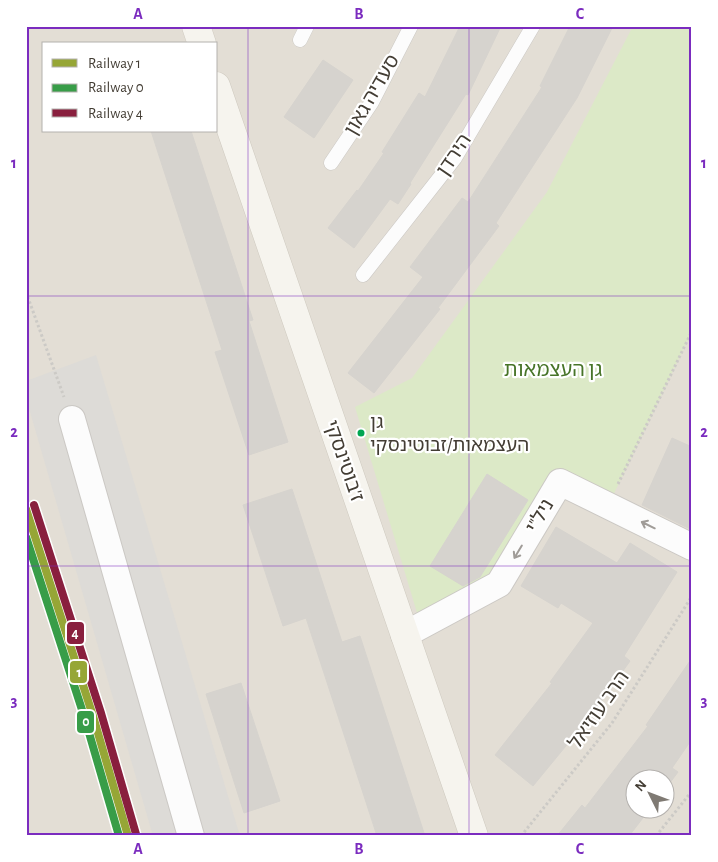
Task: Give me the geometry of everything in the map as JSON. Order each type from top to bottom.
[{"type":"street","points":[[196,26],[201,42]]},
{"type":"street","name":"ז'בוטינסקי","points":[[218,92],[474,836]]},
{"type":"street","points":[[72,419],[191,836]]},
{"type":"street","name":"ניל\"י","points":[[404,635],[499,584],[560,482],[692,547]]},
{"type":"lane","points":[[300,40],[307,26]]},
{"type":"lane","name":"סעדיה גאון","points":[[331,163],[372,102],[411,26]]},
{"type":"lane","name":"הירדן","points":[[364,275],[455,158],[533,26]]},
{"type":"path","points":[[26,292],[72,419]]},
{"type":"path","points":[[608,506],[692,331]]},
{"type":"path","name":"הרב עוזיאל","points":[[521,836],[612,723],[692,596]]},
{"type":"path","points":[[656,836],[692,791]]},
{"type":"shaded area","points":[[26,26],[692,26],[692,836],[26,836]]},
{"type":"shaded area","points":[[96,355],[240,836],[153,836],[26,398],[26,381]]},
{"type":"green space","name":"גן העצמאות","points":[[633,26],[692,26],[692,331],[608,506],[560,482],[499,584],[421,626],[355,407],[412,378],[547,192]]},
{"type":"building","points":[[460,26],[501,26],[468,95],[466,94],[398,204],[390,199],[354,248],[328,228],[358,191],[384,153],[382,152],[419,93],[425,97]]},
{"type":"building","points":[[570,26],[613,26],[577,98],[496,223],[499,226],[438,308],[440,309],[374,393],[348,373],[423,277],[410,267],[462,198],[468,202],[542,87],[540,86]]},
{"type":"building","points":[[323,60],[353,80],[314,138],[284,117]]},
{"type":"building","points":[[151,132],[191,132],[253,320],[249,321],[288,442],[249,455],[215,352],[222,350]]},
{"type":"building","points":[[672,438],[692,447],[692,530],[642,505]]},
{"type":"building","points":[[487,474],[528,500],[480,577],[463,586],[430,566]]},
{"type":"building","points":[[292,489],[342,642],[360,636],[425,836],[377,836],[306,618],[283,626],[243,505]]},
{"type":"building","points":[[556,527],[617,563],[630,543],[677,572],[624,656],[630,661],[593,713],[533,786],[495,755],[552,683],[550,682],[593,623],[561,603],[558,608],[521,586]]},
{"type":"building","points":[[692,658],[692,739],[672,768],[675,770],[626,770],[626,820],[641,820],[629,836],[557,836],[582,805],[585,808],[648,726],[646,725]]},
{"type":"building","points":[[241,683],[280,801],[244,813],[206,694]]},
{"type":"rail line","name":"4","points":[[34,505],[101,713],[136,834]]},
{"type":"rail line","name":"1","points":[[26,509],[93,716],[128,836]]},
{"type":"rail line","name":"0","points":[[26,537],[85,719],[119,836]]},
{"type":"place","name":"גן העצמאות/זבוטינסקי","points":[[361,433]]}]
